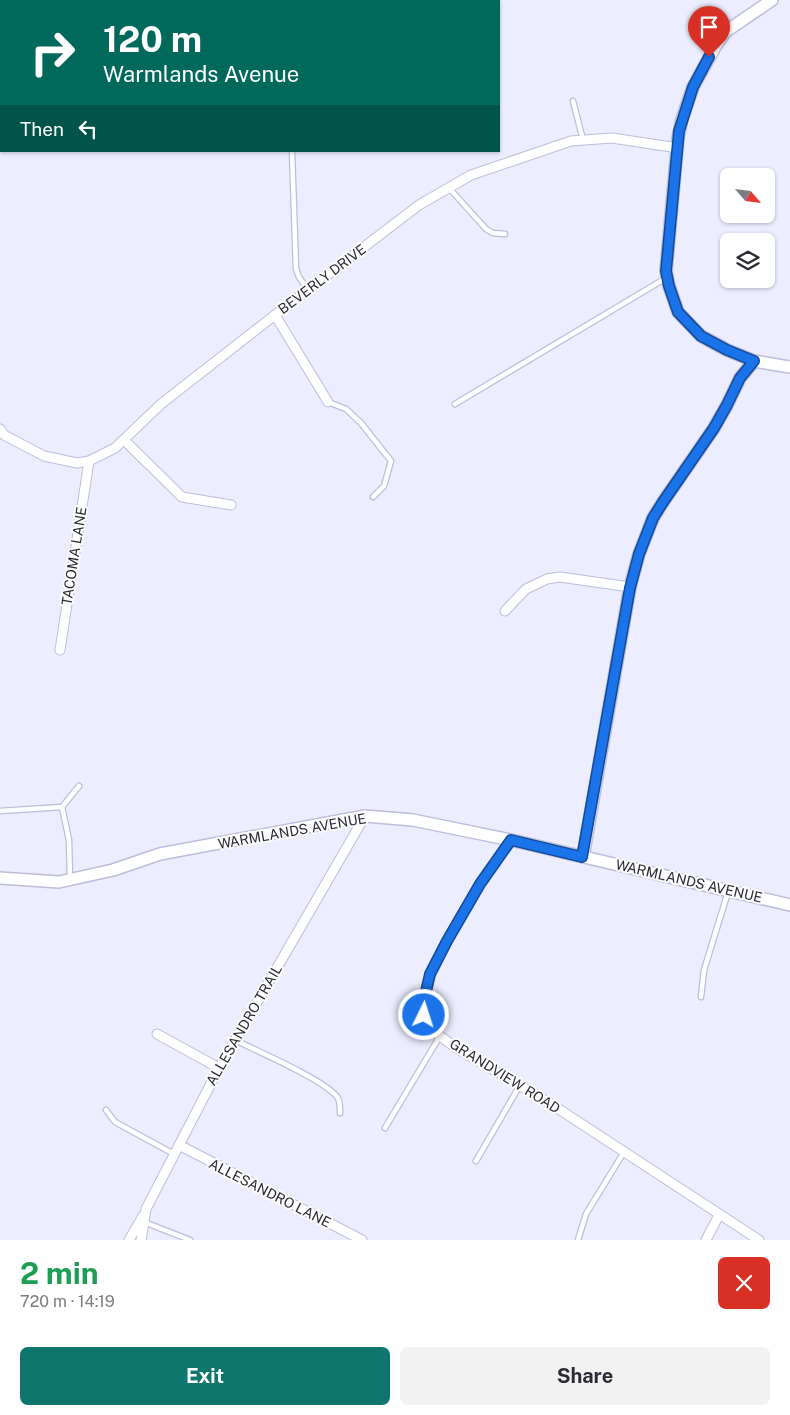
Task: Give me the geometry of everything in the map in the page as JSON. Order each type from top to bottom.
[{"type":"street","points":[[772,0],[725,32],[693,87],[682,119],[678,138],[666,271],[678,312],[701,336],[727,350],[754,361],[790,367]]},
{"type":"street","name":"BEVERLY DRIVE","points":[[89,462],[115,448],[161,404],[419,205],[471,175],[571,141],[612,138],[678,148]]},
{"type":"street","points":[[275,315],[328,402]]},
{"type":"street","points":[[582,857],[630,588],[639,554],[653,518],[714,428],[740,378],[754,361]]},
{"type":"street","points":[[0,429],[4,435],[44,456],[77,463],[89,462]]},
{"type":"street","points":[[124,440],[182,497],[231,505]]},
{"type":"street","name":"TACOMA LANE","points":[[60,650],[89,462]]},
{"type":"street","points":[[505,611],[526,589],[547,579],[560,577],[630,588]]},
{"type":"street","name":"WARMLANDS AVENUE","points":[[0,878],[59,882],[113,870],[160,854],[365,816],[413,820],[511,840],[790,905]]},
{"type":"street","name":"ALLESANDRO TRAIL","points":[[141,1240],[146,1209],[218,1068],[365,816]]},
{"type":"street","name":"GRANDVIEW ROAD","points":[[511,840],[480,884],[430,974],[424,1000],[424,1015],[430,1029],[458,1049],[548,1102],[759,1240]]},
{"type":"street","points":[[157,1034],[218,1068]]},
{"type":"street","name":"ALLESANDRO LANE","points":[[179,1145],[362,1240]]},
{"type":"street","points":[[129,1240],[146,1209]]},
{"type":"street","points":[[706,1240],[719,1215]]},
{"type":"lane","points":[[573,101],[582,140]]},
{"type":"lane","points":[[292,152],[296,269],[308,290]]},
{"type":"lane","points":[[449,188],[486,229],[493,233],[505,234]]},
{"type":"lane","points":[[455,404],[667,277]]},
{"type":"lane","points":[[328,402],[346,409],[361,423],[391,461],[384,486],[373,497]]},
{"type":"lane","points":[[0,811],[62,807],[79,786]]},
{"type":"lane","points":[[62,807],[69,840],[70,880]]},
{"type":"lane","points":[[701,997],[704,970],[728,891]]},
{"type":"lane","points":[[385,1128],[440,1036]]},
{"type":"lane","points":[[235,1040],[298,1071],[327,1088],[339,1099],[340,1113]]},
{"type":"lane","points":[[476,1161],[520,1085]]},
{"type":"lane","points":[[106,1110],[115,1122],[174,1154]]},
{"type":"lane","points":[[578,1240],[586,1214],[624,1152]]},
{"type":"lane","points":[[144,1222],[190,1240]]},
{"type":"route","points":[[424,1015],[424,1000],[430,974],[480,884],[511,840],[582,857],[630,588],[639,554],[653,518],[714,428],[740,378],[754,361],[727,350],[701,336],[678,312],[666,271],[679,131],[693,87],[709,57]]}]
